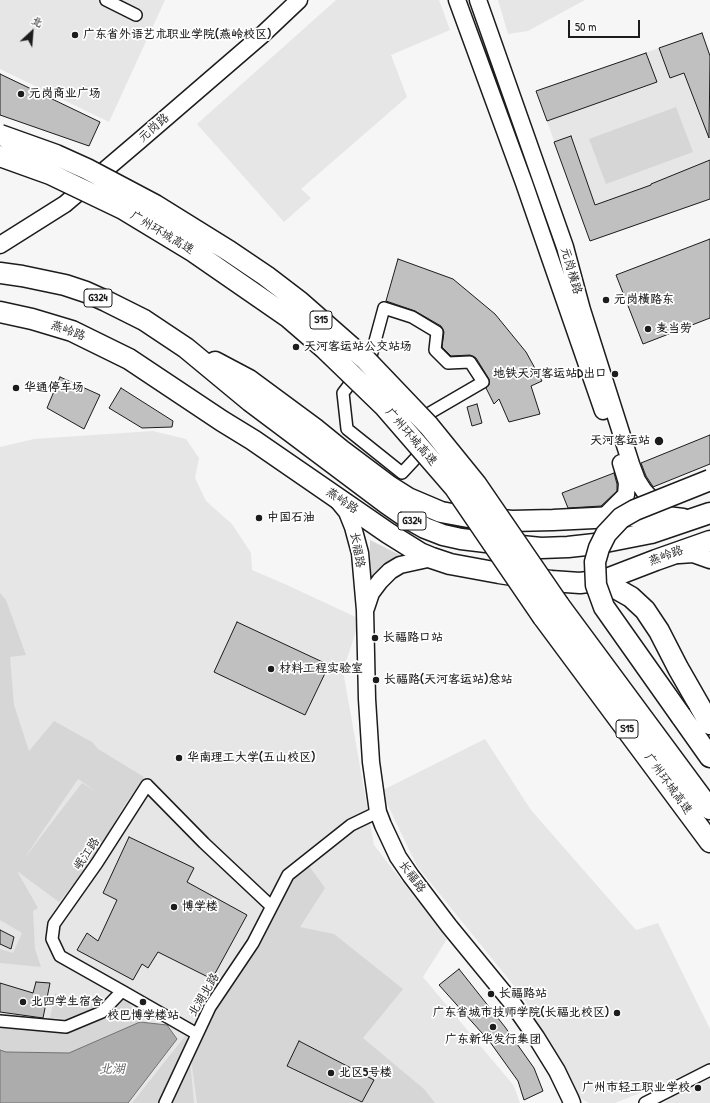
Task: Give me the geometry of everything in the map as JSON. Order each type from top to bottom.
[{"type":"highway","name":"广州环城高速","points":[[0,135],[74,163],[155,205],[222,246],[266,276],[322,321],[366,360],[398,393],[476,484],[559,605],[710,809]]},
{"type":"highway","name":"广州环城高速","points":[[0,156],[50,174],[123,209],[194,252],[288,318],[325,349],[390,412],[454,488],[543,617],[710,842]]},
{"type":"highway","name":"燕岭路","points":[[0,273],[65,285],[86,292],[124,309],[144,320],[186,348],[250,401],[386,503],[409,519],[444,535],[461,539],[541,548],[568,547],[619,540],[651,533],[689,520]]},
{"type":"highway","name":"燕岭路","points":[[0,312],[72,330],[129,359],[253,440],[388,533],[420,553],[450,564],[551,582],[580,583],[598,581],[616,576],[710,541]]},
{"type":"highway","name":"G324","points":[[186,348],[249,380],[314,428],[369,472],[408,498],[441,512],[468,517],[512,521],[658,516],[689,520],[710,513]]},
{"type":"highway","points":[[710,480],[635,510],[622,518],[611,528],[604,538],[598,548],[595,562],[596,585],[604,607],[710,757]]},
{"type":"highway","points":[[388,533],[420,543],[453,550],[532,560],[567,559],[607,554],[710,534]]},
{"type":"highway","points":[[598,581],[622,591],[639,603],[645,610],[657,627],[678,668],[710,724]]},
{"type":"street","points":[[106,0],[136,15]]},
{"type":"street","name":"元岗路","points":[[0,245],[65,204],[262,35],[299,0]]},
{"type":"street","name":"元岗横路","points":[[457,0],[630,474],[648,497],[662,507],[689,520]]},
{"type":"street","name":"元岗横路","points":[[478,0],[565,247],[630,474],[626,495],[604,517]]},
{"type":"street","points":[[384,308],[412,317],[437,332],[435,350],[448,363],[470,362],[483,382],[428,414],[429,444],[402,473],[347,430],[343,393],[371,356],[384,308]]},
{"type":"street","name":"长福路","points":[[334,496],[347,512],[358,540],[365,610],[370,745],[373,781],[378,812],[390,842],[404,867],[449,926],[513,1004],[557,1071],[572,1103]]},
{"type":"street","points":[[656,560],[684,554],[693,554],[710,560]]},
{"type":"street","name":"长福路","points":[[365,610],[371,593],[390,571],[400,565],[432,558]]},
{"type":"street","name":"岷江路","points":[[52,939],[54,924],[97,863],[147,785],[204,843],[271,906]]},
{"type":"street","name":"北湖北路","points":[[52,939],[60,956],[197,1034],[210,1007],[253,943],[288,875],[351,825],[378,812]]},
{"type":"street","points":[[0,1021],[66,1027],[102,1012],[122,991]]},
{"type":"street","points":[[165,1103],[197,1034]]},
{"type":"street","points":[[644,1103],[710,1070]]},
{"type":"shaded area","name":"广东省外语艺术职业学院(燕岭校区)","points":[[0,0],[165,0],[109,122],[0,69]]},
{"type":"shaded area","points":[[336,0],[439,0],[450,30],[391,55],[407,97],[301,189],[311,198],[284,222],[197,124]]},
{"type":"shaded area","points":[[498,0],[585,0],[528,31],[508,34]]},
{"type":"shaded area","points":[[702,33],[710,56],[710,199],[590,241],[536,91]]},
{"type":"shaded area","points":[[676,107],[693,152],[606,184],[589,139]]},
{"type":"shaded area","name":"华南理工大学(五山校区)","points":[[153,431],[186,439],[199,458],[195,478],[206,501],[232,524],[251,553],[252,570],[360,619],[343,671],[374,845],[447,939],[423,977],[514,1086],[520,1103],[0,1103],[0,447],[34,439]]},
{"type":"shaded area","points":[[370,540],[400,555],[369,579]]},
{"type":"shaded area","points":[[0,593],[6,600],[26,655],[10,657],[14,705],[29,751],[54,721],[92,742],[98,749],[144,777],[122,809],[95,857],[59,902],[17,871],[38,908],[33,911],[35,949],[41,967],[0,963],[0,949],[13,953],[22,933],[0,920]],"holes":[[[78,779],[96,791],[82,783],[23,860]]]},
{"type":"shaded area","points":[[485,739],[531,810],[636,930],[658,923],[710,1029],[710,1065],[615,1103],[589,1103],[577,1096],[557,1062],[523,997],[417,866],[381,791]]},
{"type":"shaded area","points":[[309,866],[325,888],[300,927],[334,934],[403,989],[363,1038],[424,1089],[435,1103],[197,1103],[190,1051],[286,880]],"holes":[[[300,1041],[373,1080],[362,1102],[287,1067]]]},
{"type":"shaded area","points":[[122,991],[140,1022],[69,1053],[6,1052],[0,1050],[0,1021],[66,1027],[99,1013],[70,1019],[50,1018],[55,993],[82,1000],[102,1012]]},
{"type":"shaded area","points":[[186,1035],[189,1058],[165,1103],[132,1103]]},
{"type":"shaded area","points":[[190,1060],[194,1103],[170,1103]]},
{"type":"shaded area","name":"广州市轻工职业学校","points":[[710,1074],[710,1103],[663,1103]]},
{"type":"water","name":"北湖","points":[[140,1022],[167,1025],[177,1039],[128,1103],[0,1103],[0,1050],[6,1052],[69,1053]]},
{"type":"building","points":[[702,33],[710,56],[709,138],[684,73],[670,78],[659,48]]},
{"type":"building","points":[[646,53],[657,82],[547,121],[536,91]]},
{"type":"building","name":"元岗商业广场","points":[[0,74],[100,122],[89,146],[0,115]]},
{"type":"building","points":[[571,136],[595,205],[651,185],[710,160],[710,199],[590,241],[554,142]]},
{"type":"building","points":[[710,239],[710,318],[643,344],[616,275]]},
{"type":"building","points":[[398,259],[453,279],[495,314],[526,352],[542,381],[531,386],[540,414],[509,422],[499,399],[494,404],[486,388],[489,385],[489,379],[476,358],[470,355],[451,356],[442,347],[444,332],[441,326],[415,311],[386,301]]},
{"type":"building","points":[[60,377],[100,395],[84,429],[47,408]]},
{"type":"building","points":[[121,388],[173,421],[172,427],[142,428],[109,408]]},
{"type":"building","points":[[477,404],[482,423],[472,426],[467,407]]},
{"type":"building","points":[[710,435],[710,464],[653,487],[646,476],[641,463]]},
{"type":"building","points":[[614,473],[617,491],[601,506],[568,508],[562,493]]},
{"type":"building","name":"材料工程实验室","points":[[237,622],[329,665],[305,715],[214,672]]},
{"type":"building","name":"博学楼","points":[[129,837],[194,868],[187,882],[247,915],[212,979],[158,952],[148,968],[142,964],[133,980],[77,950],[87,933],[98,941],[117,900],[103,893]]},
{"type":"building","points":[[0,930],[14,937],[11,949],[0,944]]},
{"type":"building","points":[[459,969],[505,1027],[534,1068],[543,1091],[524,1100],[518,1081],[490,1042],[439,985]]},
{"type":"building","name":"北四学生宿舍","points":[[36,982],[50,983],[43,1018],[0,1012],[0,983],[33,993]]},
{"type":"building","name":"北区5号楼","points":[[299,1041],[374,1080],[362,1102],[287,1066]]},
{"type":"place","name":"广东省外语艺术职业学院(燕岭校区)","points":[[75,35]]},
{"type":"place","name":"元岗商业广场","points":[[21,94]]},
{"type":"place","name":"元岗横路东","points":[[606,300]]},
{"type":"place","name":"麦当劳","points":[[648,329]]},
{"type":"place","name":"天河客运站公交站场","points":[[296,347]]},
{"type":"place","name":"地铁天河客运站D出口","points":[[615,374]]},
{"type":"place","name":"华通停车场","points":[[16,388]]},
{"type":"place","name":"天河客运站","points":[[659,441]]},
{"type":"place","name":"中国石油","points":[[259,518]]},
{"type":"place","name":"长福路口站","points":[[375,638]]},
{"type":"place","name":"材料工程实验室","points":[[271,669]]},
{"type":"place","name":"长福路(天河客运站)总站","points":[[376,680]]},
{"type":"place","name":"华南理工大学(五山校区)","points":[[179,758]]},
{"type":"place","name":"博学楼","points":[[174,907]]},
{"type":"place","name":"长福路站","points":[[491,994]]},
{"type":"place","name":"北四学生宿舍","points":[[23,1002]]},
{"type":"place","name":"校巴博学楼站","points":[[143,1002]]},
{"type":"place","name":"广东省城市技师学院(长福北校区)","points":[[617,1013]]},
{"type":"place","name":"广东新华发行集团","points":[[493,1027]]},
{"type":"place","name":"北区5号楼","points":[[331,1073]]},
{"type":"place","name":"广州市轻工职业学校","points":[[698,1088]]}]
